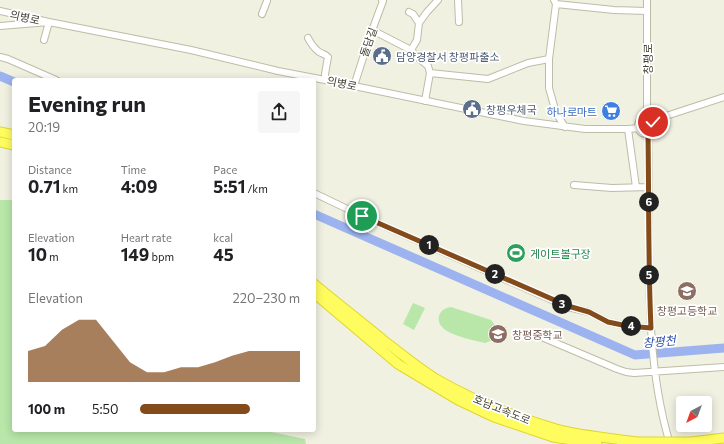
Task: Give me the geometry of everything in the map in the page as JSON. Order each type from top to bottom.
[{"type":"highway","points":[[0,132],[12,135]]},
{"type":"highway","points":[[0,142],[12,145]]},
{"type":"highway","name":"호남고속도로","points":[[316,286],[405,357],[436,378],[505,412],[558,429],[596,437],[637,442],[691,442],[724,438]]},
{"type":"highway","name":"호남고속도로","points":[[316,295],[398,364],[458,400],[494,417],[553,436],[597,444]]},
{"type":"street","name":"돌담길","points":[[354,86],[383,1],[382,0]]},
{"type":"street","points":[[411,50],[417,40],[419,23],[438,0]]},
{"type":"street","points":[[458,0],[459,22]]},
{"type":"street","name":"창평로","points":[[647,0],[647,119]]},
{"type":"street","points":[[262,14],[267,1]]},
{"type":"street","points":[[565,127],[556,113],[549,88],[549,59],[555,2],[614,10],[647,11]]},
{"type":"street","name":"의병로","points":[[0,11],[191,50],[278,71],[315,78]]},
{"type":"street","points":[[409,12],[414,14],[419,23]]},
{"type":"street","points":[[0,26],[49,22],[44,40]]},
{"type":"street","points":[[372,30],[411,50],[428,66],[430,73],[425,101]]},
{"type":"street","points":[[308,38],[311,45],[320,52],[326,54],[328,57],[325,80]]},
{"type":"street","points":[[0,57],[51,78]]},
{"type":"street","points":[[430,73],[488,79],[528,63],[549,59]]},
{"type":"street","name":"의병로","points":[[316,78],[524,121],[584,129],[638,128]]},
{"type":"street","points":[[654,124],[651,120],[642,120],[638,128],[642,133],[648,134],[652,132],[654,124],[660,118],[724,97]]},
{"type":"street","points":[[628,129],[636,187]]},
{"type":"street","points":[[648,134],[651,330],[654,371],[670,444]]},
{"type":"street","points":[[574,185],[612,188],[649,187]]},
{"type":"street","points":[[316,194],[362,216],[568,306],[589,312],[608,322],[651,330]]},
{"type":"street","points":[[537,335],[626,372],[634,373],[724,367]]},
{"type":"green space","points":[[0,200],[12,200],[12,432],[272,432],[305,439],[306,444],[0,444]]},
{"type":"green space","points":[[413,303],[425,308],[414,330],[403,324]]},
{"type":"green space","points":[[451,307],[491,320],[495,325],[496,330],[493,340],[485,343],[448,332],[439,322],[439,316],[441,312]]},
{"type":"waterway","name":"창평천","points":[[0,76],[12,81]]},
{"type":"waterway","name":"창평천","points":[[316,215],[635,355],[724,348]]},
{"type":"place","name":"담양경찰서 창평파출소","points":[[382,56]]},
{"type":"place","name":"창평우체국","points":[[472,109]]},
{"type":"place","name":"하나로마트","points":[[611,111]]},
{"type":"place","name":"게이트볼구장","points":[[516,253]]},
{"type":"place","name":"창평고등학교","points":[[687,291]]},
{"type":"place","name":"창평중학교","points":[[498,334]]},
{"type":"route","points":[[362,216],[568,306],[589,312],[608,322],[627,326],[651,328],[648,134],[653,130],[653,122]]}]
